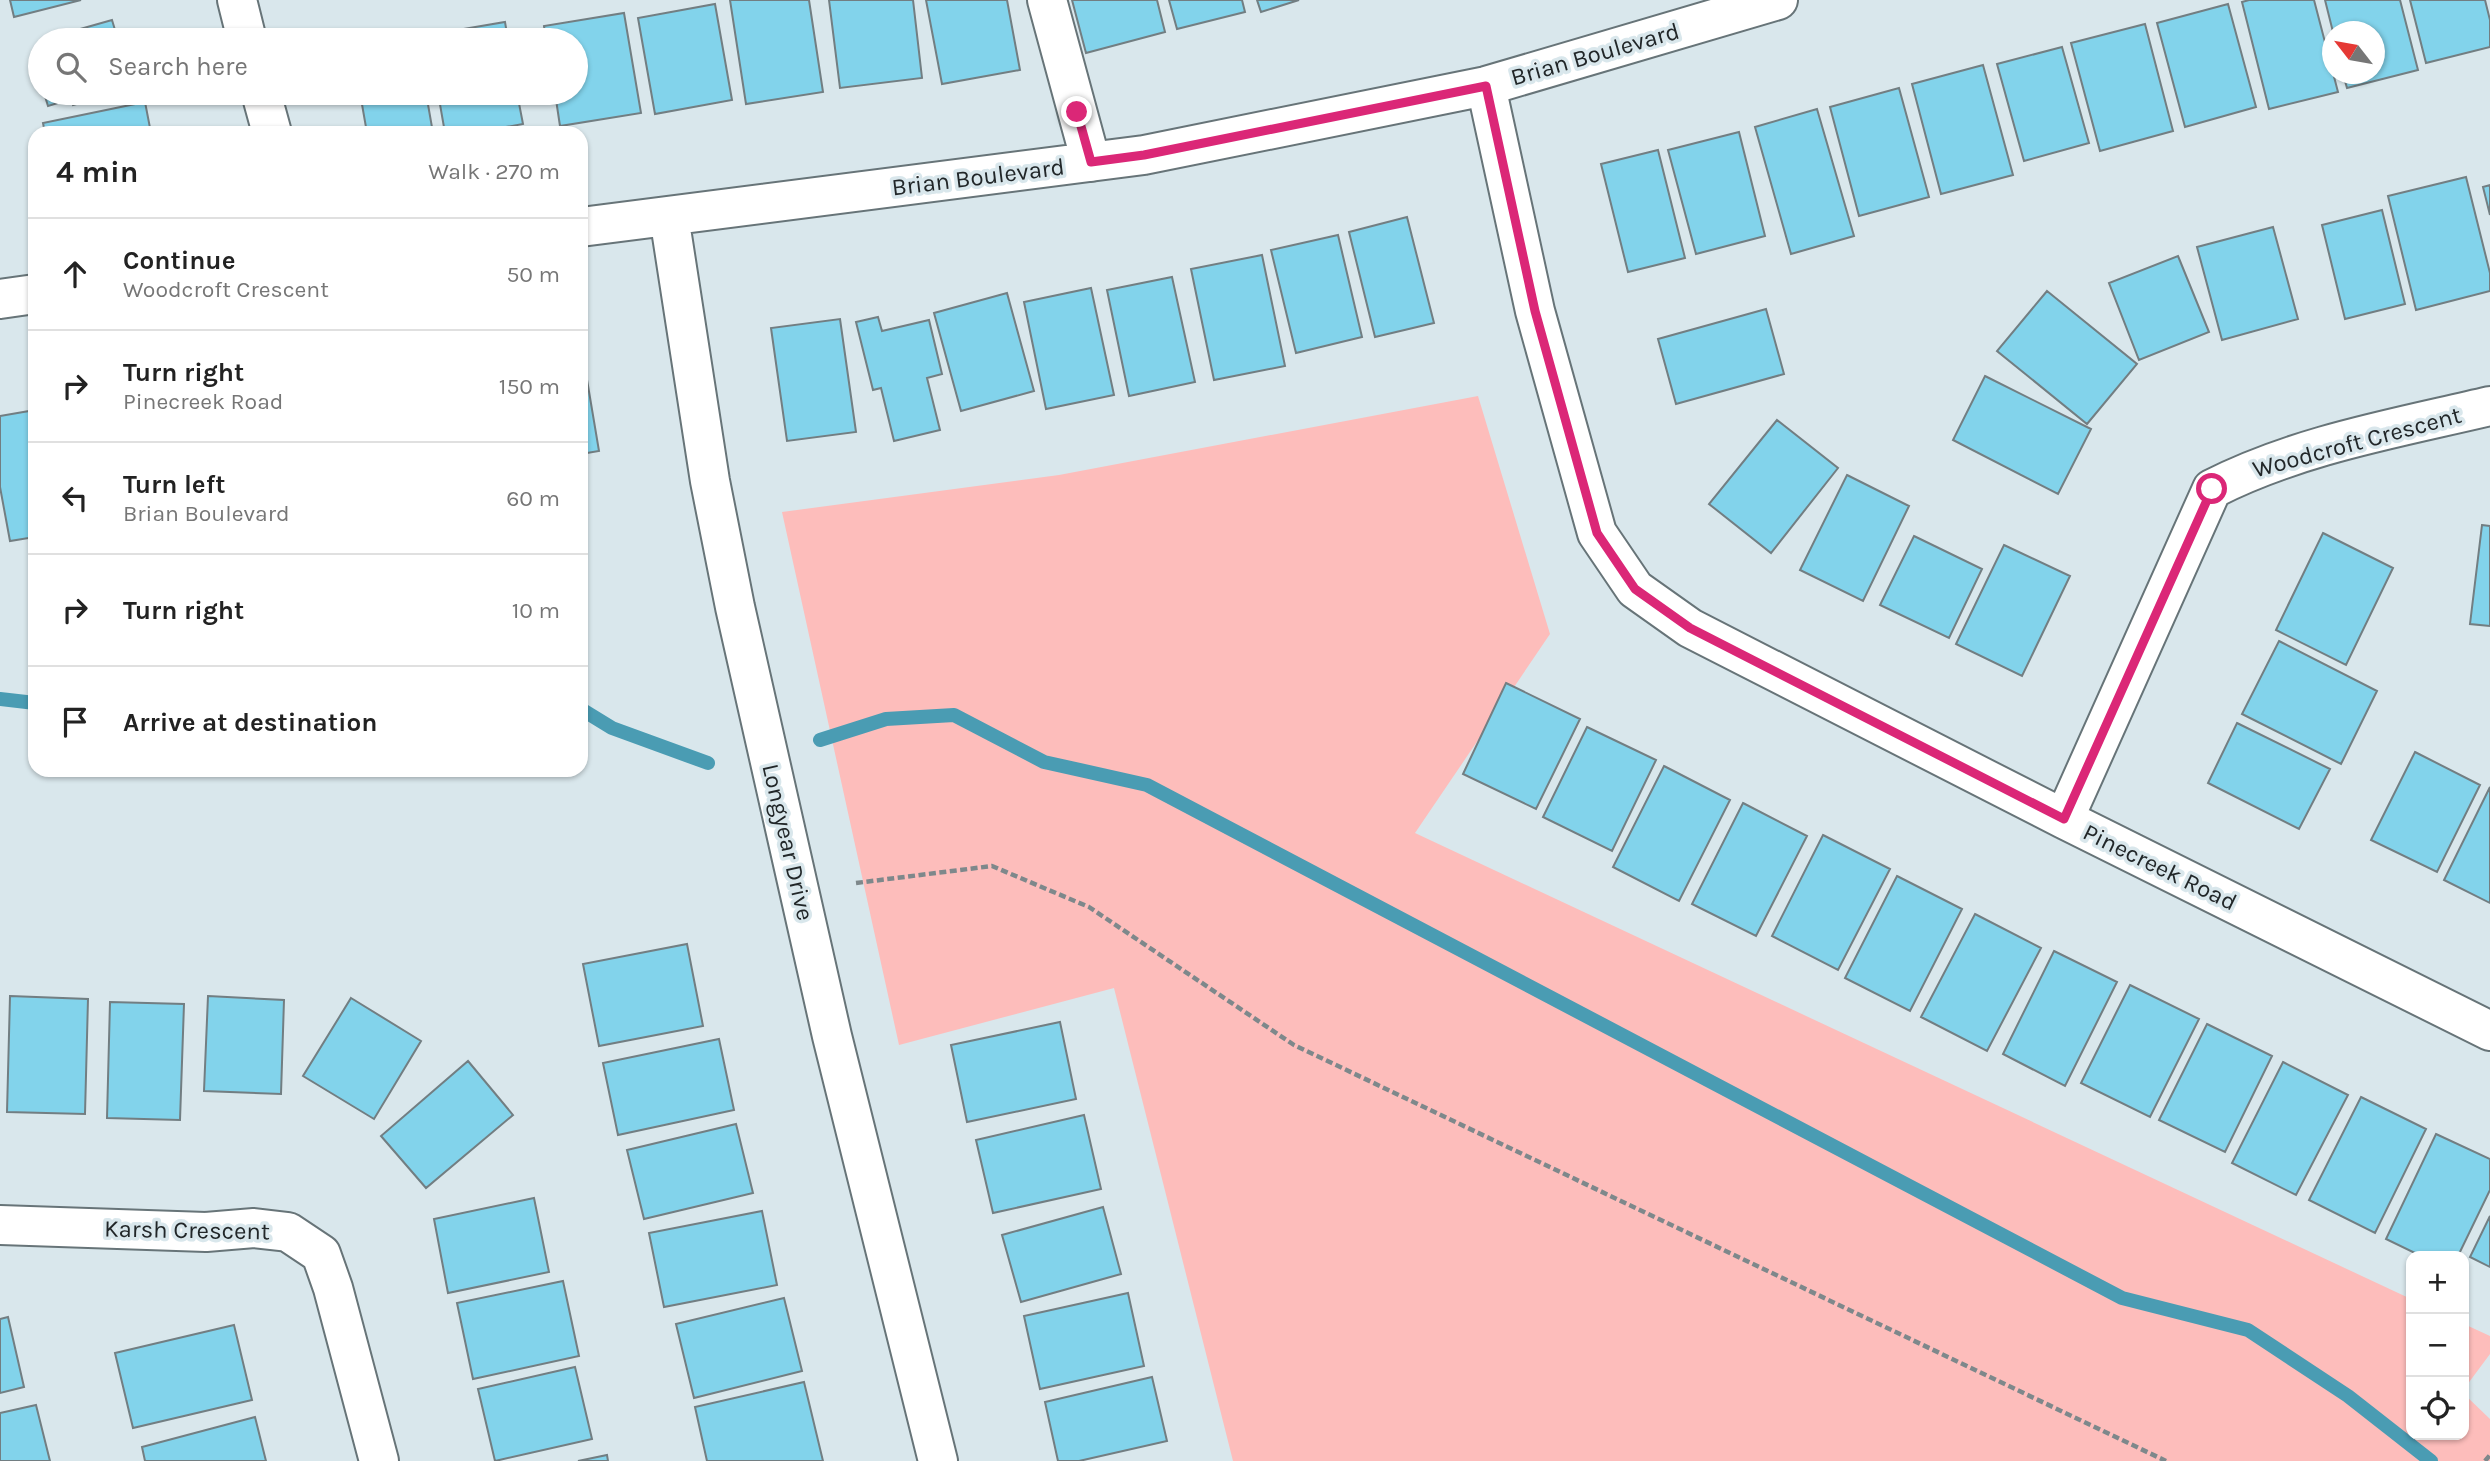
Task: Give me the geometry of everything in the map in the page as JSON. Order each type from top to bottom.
[{"type":"street","points":[[237,0],[244,28]]},
{"type":"street","points":[[1047,0],[1091,162]]},
{"type":"street","name":"Brian Boulevard","points":[[588,226],[1144,155],[1486,86],[1778,0]]},
{"type":"street","name":"Pinecreek Road","points":[[1486,86],[1535,311],[1597,533],[1635,589],[1690,628],[2064,819],[2490,1031]]},
{"type":"street","points":[[264,105],[270,126]]},
{"type":"street","name":"Longyear Drive","points":[[669,216],[710,481],[735,607],[793,865],[938,1461]]},
{"type":"street","points":[[0,299],[28,296]]},
{"type":"street","name":"Woodcroft Crescent","points":[[2064,819],[2212,489],[2266,464],[2346,441],[2490,406]]},
{"type":"street","name":"Karsh Crescent","points":[[0,1225],[206,1232],[254,1228],[288,1232],[321,1254],[333,1288],[379,1461]]},
{"type":"path","points":[[856,883],[992,866],[1089,907],[1294,1045],[2166,1461]]},
{"type":"path","points":[[2485,1461],[2490,1455]]},
{"type":"shaded area","points":[[1478,396],[1550,634],[1415,833],[2406,1297],[2406,1440],[2469,1440],[2469,1399],[2490,1419],[2490,1461],[1233,1461],[1114,988],[899,1045],[782,512],[1059,475]]},
{"type":"shaded area","points":[[2469,1326],[2490,1336],[2490,1354],[2469,1382]]},
{"type":"building","points":[[10,0],[81,0],[14,17]]},
{"type":"building","points":[[730,0],[809,0],[823,92],[746,104]]},
{"type":"building","points":[[829,0],[913,0],[922,78],[840,88]]},
{"type":"building","points":[[926,0],[1007,0],[1020,70],[942,84]]},
{"type":"building","points":[[1072,0],[1157,0],[1165,32],[1086,53]]},
{"type":"building","points":[[1169,0],[1242,0],[1245,12],[1177,29]]},
{"type":"building","points":[[1257,0],[1299,0],[1261,12]]},
{"type":"building","points":[[2314,0],[2322,31],[2322,84],[2336,84],[2338,92],[2269,109],[2242,2]]},
{"type":"building","points":[[2325,0],[2400,0],[2418,70],[2385,78],[2385,21],[2330,21]]},
{"type":"building","points":[[2410,0],[2485,0],[2490,20],[2490,47],[2426,63]]},
{"type":"building","points":[[715,4],[732,100],[655,114],[638,18]]},
{"type":"building","points":[[2228,4],[2256,107],[2185,127],[2157,23]]},
{"type":"building","points":[[624,13],[641,113],[560,126],[557,105],[588,105],[588,28],[544,26]]},
{"type":"building","points":[[112,20],[114,28],[84,28]]},
{"type":"building","points":[[505,22],[506,28],[469,28]]},
{"type":"building","points":[[2145,24],[2173,131],[2100,151],[2071,43]]},
{"type":"building","points":[[2062,47],[2089,143],[2024,161],[1997,64]]},
{"type":"building","points":[[1983,65],[2013,175],[1941,194],[1912,84]]},
{"type":"building","points":[[2346,84],[2363,84],[2347,88]]},
{"type":"building","points":[[1899,88],[1929,197],[1859,216],[1830,107]]},
{"type":"building","points":[[130,105],[146,105],[150,126],[44,126],[43,123]]},
{"type":"building","points":[[362,105],[428,105],[432,126],[366,126]]},
{"type":"building","points":[[440,105],[519,105],[523,124],[512,126],[444,126]]},
{"type":"building","points":[[1817,109],[1854,236],[1791,254],[1755,127]]},
{"type":"building","points":[[1739,132],[1765,236],[1696,254],[1668,150]]},
{"type":"building","points":[[1658,150],[1685,258],[1628,272],[1601,164]]},
{"type":"building","points":[[2466,177],[2490,273],[2490,291],[2416,310],[2388,196]]},
{"type":"building","points":[[2490,185],[2490,215],[2483,187]]},
{"type":"building","points":[[2382,210],[2405,304],[2345,319],[2322,225]]},
{"type":"building","points":[[1407,217],[1434,323],[1375,337],[1349,232]]},
{"type":"building","points":[[2273,227],[2298,319],[2222,340],[2197,247]]},
{"type":"building","points":[[1338,235],[1362,337],[1296,353],[1271,250]]},
{"type":"building","points":[[1262,255],[1285,366],[1214,380],[1191,269]]},
{"type":"building","points":[[2178,256],[2209,332],[2139,360],[2109,283]]},
{"type":"building","points":[[1172,277],[1195,382],[1129,396],[1107,290]]},
{"type":"building","points":[[1091,288],[1114,395],[1046,409],[1024,302]]},
{"type":"building","points":[[2047,291],[2137,364],[2087,424],[1997,351]]},
{"type":"building","points":[[1007,293],[1034,391],[961,411],[934,313]]},
{"type":"building","points":[[1766,309],[1784,374],[1676,404],[1658,339]]},
{"type":"building","points":[[878,317],[882,331],[929,320],[942,374],[927,378],[940,430],[894,441],[881,388],[873,390],[856,322]]},
{"type":"building","points":[[840,319],[856,432],[787,441],[771,328]]},
{"type":"building","points":[[1985,376],[2091,429],[2058,494],[1953,440]]},
{"type":"building","points":[[588,386],[599,451],[588,453]]},
{"type":"building","points":[[28,411],[28,538],[10,541],[0,487],[0,416]]},
{"type":"building","points":[[1777,420],[1838,468],[1771,553],[1709,504]]},
{"type":"building","points":[[1847,475],[1909,506],[1863,601],[1800,570]]},
{"type":"building","points":[[2482,525],[2490,526],[2490,626],[2470,624]]},
{"type":"building","points":[[2323,533],[2393,568],[2346,665],[2276,630]]},
{"type":"building","points":[[1914,536],[1982,569],[1949,638],[1880,605]]},
{"type":"building","points":[[2004,545],[2070,576],[2022,676],[1956,644]]},
{"type":"building","points":[[2279,641],[2377,691],[2341,764],[2242,714]]},
{"type":"building","points":[[1506,683],[1580,719],[1536,809],[1463,774]]},
{"type":"building","points":[[2237,723],[2330,769],[2299,829],[2208,783]]},
{"type":"building","points":[[1587,727],[1656,760],[1612,851],[1543,817]]},
{"type":"building","points":[[2415,752],[2480,785],[2437,872],[2371,840]]},
{"type":"building","points":[[1664,766],[1730,800],[1679,901],[1613,867]]},
{"type":"building","points":[[2490,787],[2490,903],[2444,880]]},
{"type":"building","points":[[1743,803],[1807,836],[1756,936],[1692,904]]},
{"type":"building","points":[[1823,835],[1890,869],[1838,970],[1772,936]]},
{"type":"building","points":[[1897,876],[1962,909],[1910,1011],[1845,978]]},
{"type":"building","points":[[1975,914],[2041,948],[1987,1051],[1921,1017]]},
{"type":"building","points":[[687,944],[703,1026],[599,1046],[583,964]]},
{"type":"building","points":[[2054,951],[2117,982],[2065,1086],[2003,1054]]},
{"type":"building","points":[[2130,985],[2199,1019],[2150,1117],[2081,1083]]},
{"type":"building","points":[[10,996],[88,999],[85,1114],[7,1112]]},
{"type":"building","points":[[208,996],[284,1000],[281,1094],[204,1091]]},
{"type":"building","points":[[351,998],[421,1041],[374,1119],[303,1076]]},
{"type":"building","points":[[110,1002],[184,1004],[180,1120],[107,1118]]},
{"type":"building","points":[[1060,1022],[1076,1099],[967,1122],[951,1045]]},
{"type":"building","points":[[2207,1024],[2272,1056],[2225,1152],[2159,1120]]},
{"type":"building","points":[[719,1039],[734,1110],[618,1135],[603,1063]]},
{"type":"building","points":[[468,1061],[513,1115],[426,1188],[381,1136]]},
{"type":"building","points":[[2283,1062],[2348,1095],[2296,1195],[2232,1163]]},
{"type":"building","points":[[2361,1097],[2426,1129],[2375,1233],[2309,1200]]},
{"type":"building","points":[[1084,1115],[1101,1189],[993,1213],[976,1140]]},
{"type":"building","points":[[736,1124],[753,1193],[644,1219],[627,1150]]},
{"type":"building","points":[[2436,1134],[2490,1159],[2490,1190],[2460,1251],[2411,1251],[2386,1239]]},
{"type":"building","points":[[534,1198],[549,1272],[448,1293],[434,1219]]},
{"type":"building","points":[[1103,1207],[1121,1274],[1021,1302],[1002,1235]]},
{"type":"building","points":[[762,1211],[777,1285],[664,1307],[649,1233]]},
{"type":"building","points":[[2490,1216],[2490,1267],[2470,1257]]},
{"type":"building","points":[[563,1281],[579,1356],[473,1379],[457,1303]]},
{"type":"building","points":[[1128,1293],[1144,1366],[1040,1389],[1024,1316]]},
{"type":"building","points":[[784,1298],[802,1371],[694,1398],[676,1324]]},
{"type":"building","points":[[8,1317],[24,1387],[0,1393],[0,1319]]},
{"type":"building","points":[[234,1325],[252,1400],[133,1428],[115,1353]]},
{"type":"building","points":[[575,1367],[592,1439],[495,1461],[478,1389]]},
{"type":"building","points":[[1152,1377],[1167,1441],[1079,1461],[1058,1461],[1045,1402]]},
{"type":"building","points":[[804,1382],[823,1461],[707,1461],[695,1407]]},
{"type":"building","points":[[36,1405],[50,1461],[0,1461],[0,1413]]},
{"type":"building","points":[[255,1417],[266,1461],[145,1461],[142,1447]]},
{"type":"building","points":[[607,1455],[608,1461],[578,1461]]},
{"type":"waterway","points":[[0,699],[28,702]]},
{"type":"waterway","points":[[588,713],[612,728],[708,763]]},
{"type":"waterway","points":[[820,740],[886,719],[954,715],[1044,762],[1147,785],[2122,1298],[2248,1330],[2348,1396],[2431,1461]]},
{"type":"route","points":[[1077,112],[1091,162],[1144,155],[1486,86],[1535,311],[1597,533],[1635,589],[1690,628],[2064,819],[2212,489]]}]
